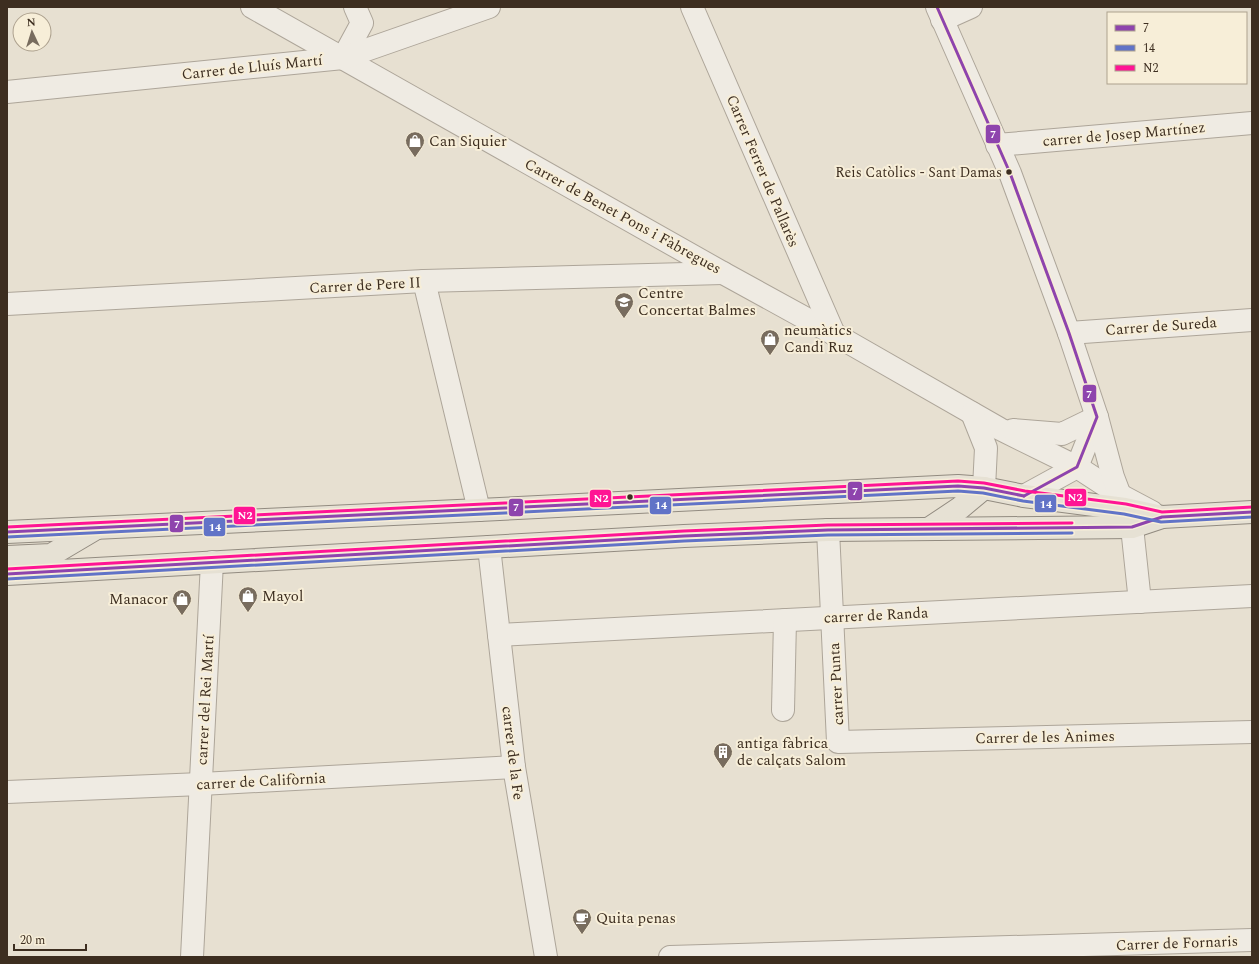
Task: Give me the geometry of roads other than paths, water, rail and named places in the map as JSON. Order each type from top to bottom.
[{"type":"main road","points":[[958,486],[960,508]]},
{"type":"main road","points":[[7,532],[958,486],[984,488],[1024,496],[1126,510],[1162,517],[1252,512]]},
{"type":"main road","points":[[930,528],[960,508],[984,488]]},
{"type":"main road","points":[[7,574],[828,530],[930,528],[1126,510]]},
{"type":"main road","points":[[7,557],[51,555],[98,528]]},
{"type":"street","name":"Carrer de Benet Pons i Fàbregues","points":[[252,7],[1000,429],[1077,467],[1126,510]]},
{"type":"street","points":[[343,58],[362,23],[355,7]]},
{"type":"street","name":"Carrer de Lluís Martí","points":[[7,92],[343,58],[489,7]]},
{"type":"street","name":"Carrer Ferrer de Pallarès","points":[[692,7],[834,334]]},
{"type":"street","points":[[971,7],[939,13],[1010,173],[1070,333],[1097,417],[1113,477],[1126,510],[1140,602]]},
{"type":"street","name":"carrer de Josep Martínez","points":[[997,145],[1252,123]]},
{"type":"street","name":"Carrer de Pere II","points":[[7,304],[424,282],[723,273]]},
{"type":"street","points":[[424,282],[479,510]]},
{"type":"street","name":"Carrer de Sureda","points":[[1070,333],[1252,320]]},
{"type":"street","points":[[972,413],[986,448],[984,488]]},
{"type":"street","points":[[1000,429],[1062,434],[1097,417]]},
{"type":"street","points":[[1024,496],[1077,467],[1097,417]]},
{"type":"street","name":"carrer Punta","points":[[828,530],[838,742]]},
{"type":"street","name":"carrer de la Fe","points":[[489,547],[514,767],[546,957]]},
{"type":"street","name":"carrer del Rei Martí","points":[[192,957],[212,562]]},
{"type":"street","name":"carrer de Randa","points":[[499,635],[1252,596]]},
{"type":"street","points":[[783,710],[785,620]]},
{"type":"street","name":"Carrer de les Ànimes","points":[[838,742],[1252,732]]},
{"type":"street","name":"carrer de Califòrnia","points":[[7,792],[201,784],[514,767]]},
{"type":"street","name":"Carrer de Fornaris","points":[[670,957],[1145,950],[1252,940]]},
{"type":"place","name":"Can Siquier","points":[[415,158]]},
{"type":"place","name":"Reis Catòlics - Sant Damas","points":[[1009,172]]},
{"type":"place","name":"Centre Concertat Balmes","points":[[624,319]]},
{"type":"place","name":"neumàtics Candi Ruz","points":[[770,356]]},
{"type":"place","name":"Mayol","points":[[248,613]]},
{"type":"place","name":"Manacor","points":[[182,616]]},
{"type":"place","name":"antiga fàbrica de calçats Salom","points":[[723,769]]},
{"type":"place","name":"Quita penas","points":[[582,935]]}]
